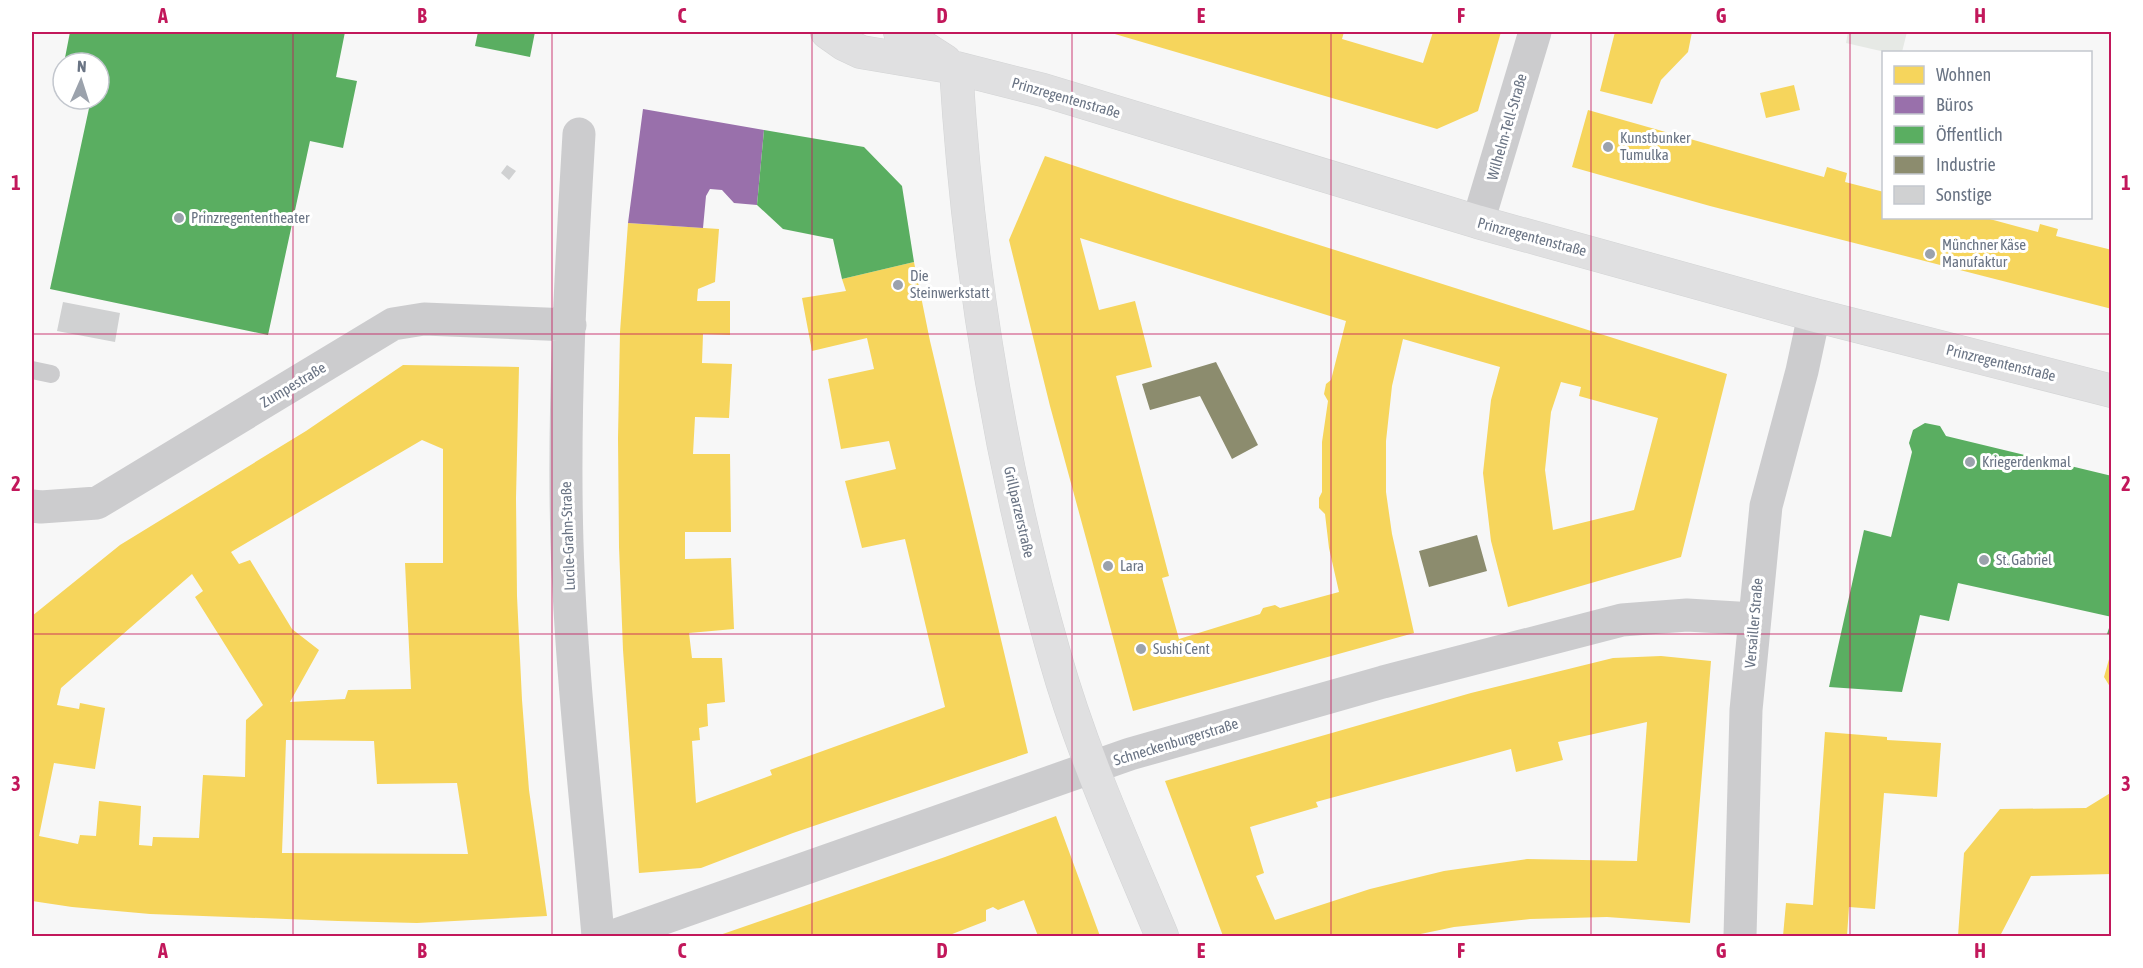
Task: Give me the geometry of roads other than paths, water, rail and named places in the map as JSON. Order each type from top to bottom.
[{"type":"main road","name":"Prinzregentenstraße","points":[[827,32],[844,44],[861,51],[956,68],[1043,90],[1478,222],[1814,315],[2112,391]]},
{"type":"main road","name":"Prinzregentenstraße","points":[[900,32],[956,68]]},
{"type":"main road","name":"Grillparzerstraße","points":[[956,68],[974,262],[1006,455],[1055,659],[1092,768],[1162,936]]},
{"type":"street","name":"Wilhelm-Tell-Straße","points":[[1478,222],[1535,32]]},
{"type":"street","name":"Lucile-Grahn-Straße","points":[[579,134],[570,325],[566,480],[570,603],[578,722],[598,936]]},
{"type":"street","name":"Versailler Straße","points":[[1740,936],[1746,710],[1767,506],[1814,315]]},
{"type":"street","name":"Zumpestraße","points":[[32,506],[97,503],[393,324],[423,319],[570,325]]},
{"type":"street","name":"Schneckenburgerstraße","points":[[613,936],[1130,754],[1383,682],[1622,620],[1687,615],[1754,620]]},
{"type":"lane","points":[[32,370],[51,374]]},
{"type":"place","name":"Kunstbunker Tumulka","points":[[1608,147]]},
{"type":"place","name":"Prinzregententheater","points":[[179,218]]},
{"type":"place","name":"Münchner Käse Manufaktur","points":[[1930,254]]},
{"type":"place","name":"Die Steinwerkstatt","points":[[898,285]]},
{"type":"place","name":"Kriegerdenkmal","points":[[1970,462]]},
{"type":"place","name":"St. Gabriel","points":[[1984,560]]},
{"type":"place","name":"Lara","points":[[1108,566]]},
{"type":"place","name":"Sushi Cent","points":[[1141,649]]}]
